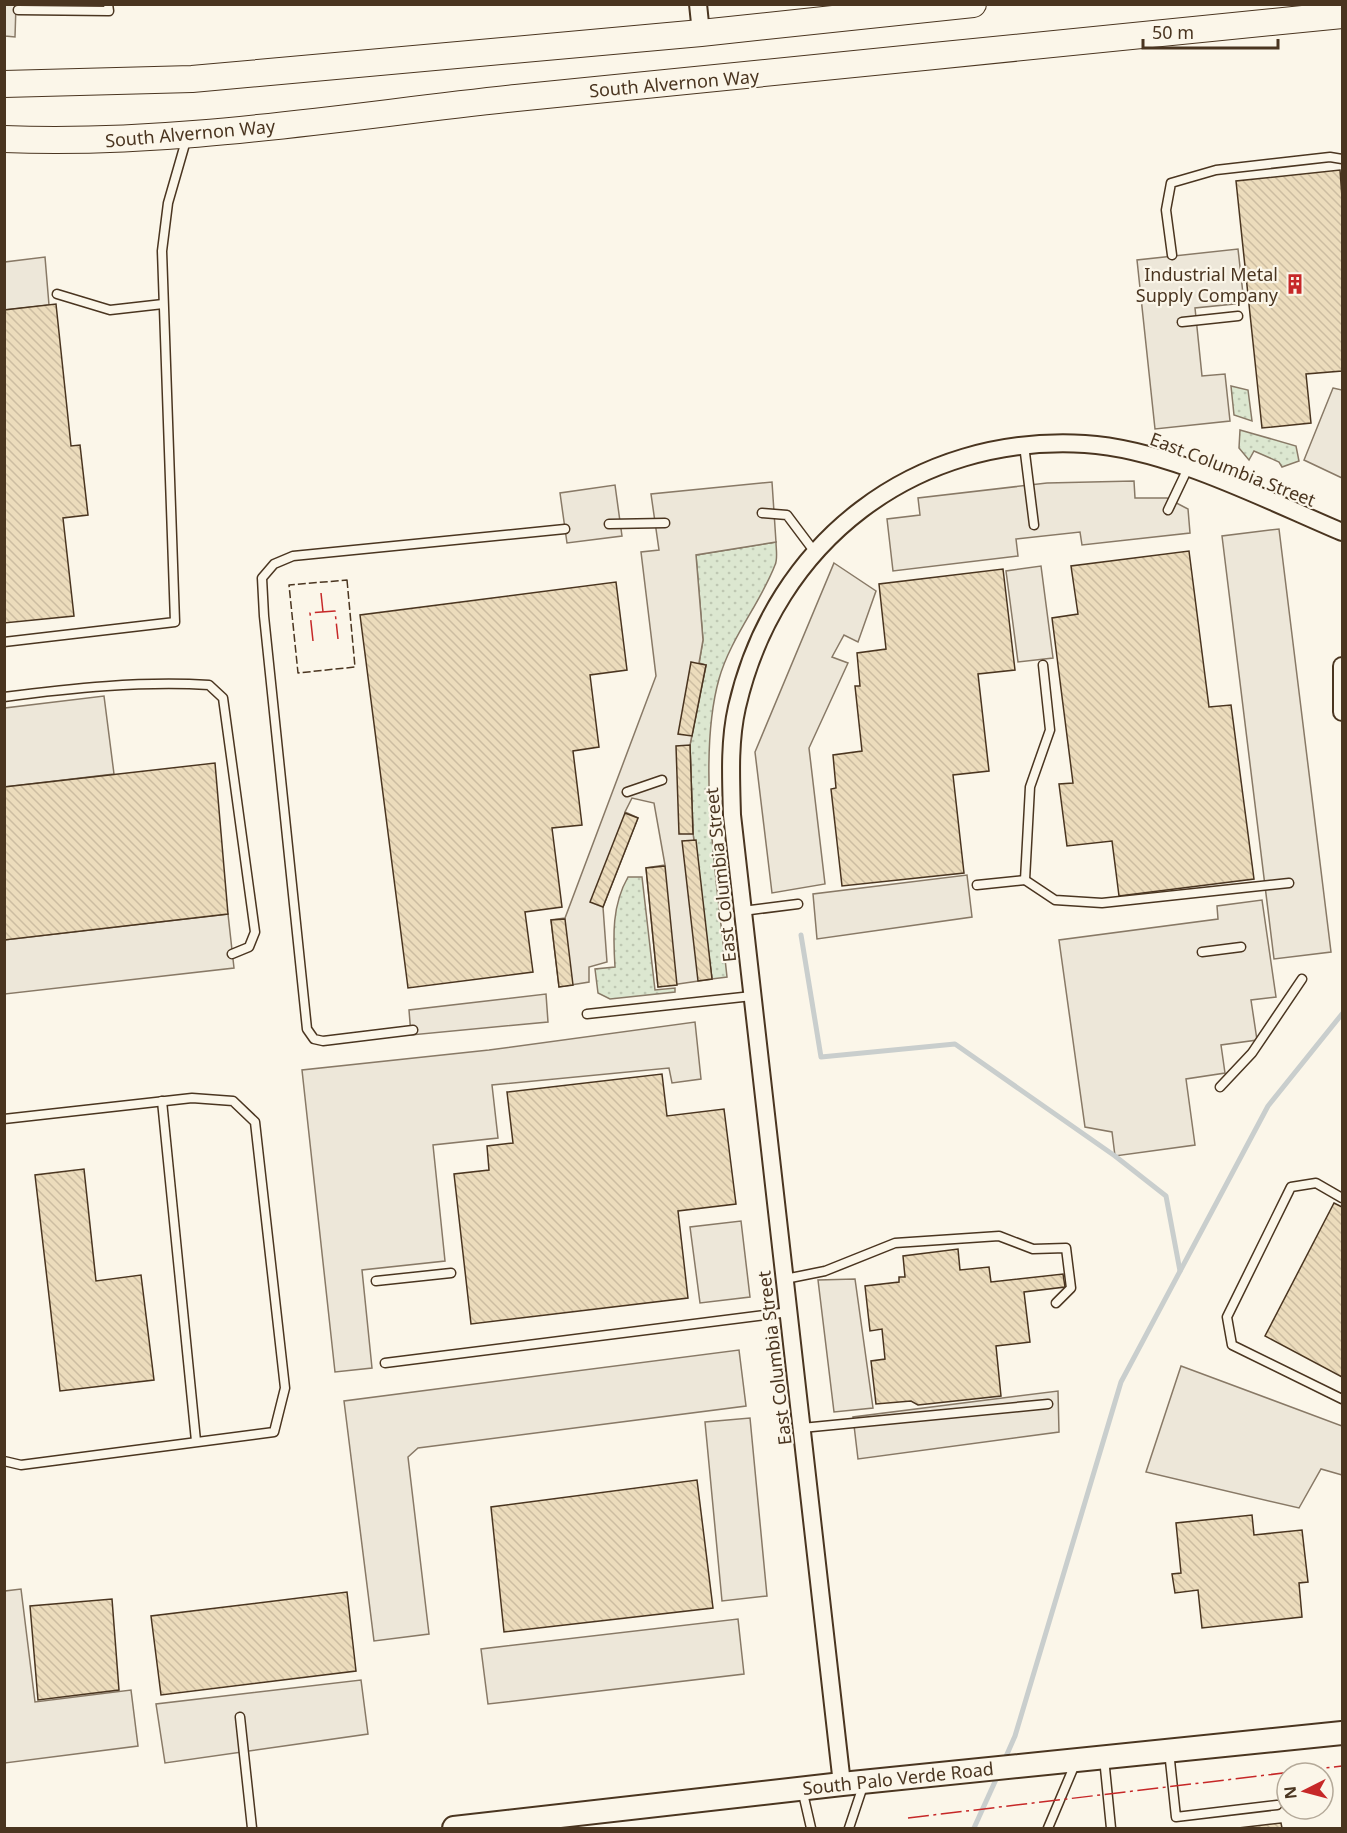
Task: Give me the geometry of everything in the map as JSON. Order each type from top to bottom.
[{"type":"main road","points":[[4,84],[192,79],[701,33],[973,4]]},
{"type":"main road","name":"South Alvernon Way","points":[[4,139],[103,141],[187,136],[408,109],[1342,15]]},
{"type":"main road","name":"South Palo Verde Road","points":[[454,1828],[802,1788],[1342,1734]]},
{"type":"street","points":[[698,4],[701,33]]},
{"type":"street","name":"East Columbia Street","points":[[853,1783],[802,1428],[732,815],[730,774],[736,709],[749,663],[767,620],[787,585],[814,551],[851,516],[896,487],[960,459],[1024,445],[1095,446],[1152,456],[1188,468],[1342,532]]},
{"type":"street","points":[[1342,666],[1342,712]]},
{"type":"lane","points":[[18,10],[109,11],[108,4]]},
{"type":"lane","points":[[4,642],[175,622],[162,251],[168,203],[187,136]]},
{"type":"lane","points":[[1172,255],[1166,210],[1171,183],[1216,170],[1330,157],[1342,159]]},
{"type":"lane","points":[[57,294],[110,310],[164,304]]},
{"type":"lane","points":[[1182,322],[1238,316]]},
{"type":"lane","points":[[1024,445],[1034,525]]},
{"type":"lane","points":[[1168,510],[1188,468]]},
{"type":"lane","points":[[762,513],[787,515],[814,551]]},
{"type":"lane","points":[[609,524],[665,523]]},
{"type":"lane","points":[[413,1030],[323,1041],[314,1039],[306,1029],[262,578],[274,564],[293,556],[565,529]]},
{"type":"lane","points":[[1025,880],[1030,788],[1050,730],[1043,665]]},
{"type":"lane","points":[[4,697],[64,689],[174,682],[209,684],[224,698],[255,932],[249,947],[232,954]]},
{"type":"lane","points":[[627,792],[662,780]]},
{"type":"lane","points":[[977,885],[1025,880],[1055,900],[1102,903],[1289,883]]},
{"type":"lane","points":[[743,911],[798,904]]},
{"type":"lane","points":[[1202,952],[1241,947]]},
{"type":"lane","points":[[1220,1087],[1252,1053],[1302,979]]},
{"type":"lane","points":[[587,1014],[752,996]]},
{"type":"lane","points":[[4,1119],[192,1098],[232,1101],[255,1122],[285,1388],[274,1432],[21,1465],[4,1461]]},
{"type":"lane","points":[[162,1101],[196,1442]]},
{"type":"lane","points":[[1342,1198],[1316,1183],[1291,1187],[1227,1317],[1232,1345],[1342,1399]]},
{"type":"lane","points":[[785,1279],[825,1271],[895,1243],[999,1236],[1034,1250],[1066,1248],[1071,1288],[1056,1304]]},
{"type":"lane","points":[[376,1281],[451,1273]]},
{"type":"lane","points":[[385,1362],[789,1312]]},
{"type":"lane","points":[[802,1428],[1048,1404]]},
{"type":"lane","points":[[240,1717],[252,1828]]},
{"type":"lane","points":[[1169,1751],[1176,1817],[1275,1805]]},
{"type":"lane","points":[[1104,1758],[1111,1828]]},
{"type":"lane","points":[[1048,1828],[1076,1761]]},
{"type":"lane","points":[[849,1828],[853,1783]]},
{"type":"lane","points":[[802,1788],[811,1828]]},
{"type":"green space","points":[[1231,386],[1248,390],[1252,421],[1234,415]]},
{"type":"green space","points":[[1240,430],[1296,446],[1299,461],[1282,467],[1279,462],[1254,451],[1249,460],[1239,448]]},
{"type":"green space","points":[[776,542],[775,565],[724,664],[712,712],[709,748],[711,826],[727,977],[712,979],[693,834],[690,745],[706,665],[699,664],[703,640],[696,555]]},
{"type":"green space","points":[[628,877],[642,877],[655,990],[675,988],[675,992],[610,999],[598,993],[595,969],[615,967],[616,909]]},
{"type":"shaded area","points":[[4,5],[16,5],[15,37],[5,36]]},
{"type":"shaded area","points":[[1238,249],[1244,303],[1195,308],[1202,376],[1225,374],[1230,421],[1155,429],[1137,260]]},
{"type":"shaded area","points":[[45,257],[49,305],[5,310],[5,262]]},
{"type":"shaded area","points":[[1333,388],[1342,390],[1342,478],[1304,460]]},
{"type":"shaded area","points":[[1134,481],[1135,498],[1167,498],[1188,509],[1190,533],[1082,545],[1080,532],[1016,539],[1018,556],[893,571],[887,519],[920,515],[918,498],[1047,483]]},
{"type":"shaded area","points":[[772,482],[776,542],[696,555],[703,640],[699,663],[706,665],[690,745],[693,833],[712,979],[658,987],[646,868],[665,865],[654,803],[632,798],[625,812],[638,818],[603,907],[607,962],[589,967],[589,982],[559,987],[551,920],[565,918],[656,676],[641,552],[659,550],[651,494]]},
{"type":"shaded area","points":[[615,485],[622,536],[567,543],[560,493]]},
{"type":"shaded area","points":[[1279,529],[1331,952],[1274,959],[1222,536]]},
{"type":"shaded area","points":[[834,563],[876,591],[858,642],[844,635],[832,657],[848,663],[809,748],[825,884],[772,893],[755,752]]},
{"type":"shaded area","points":[[1041,566],[1053,658],[1018,662],[1006,571]]},
{"type":"shaded area","points":[[104,696],[114,774],[5,787],[5,708]]},
{"type":"shaded area","points":[[967,875],[972,917],[817,939],[813,894]]},
{"type":"shaded area","points":[[1262,900],[1276,997],[1251,1000],[1257,1040],[1221,1045],[1225,1073],[1186,1079],[1195,1145],[1115,1156],[1112,1132],[1085,1127],[1059,940],[1218,919],[1217,906]]},
{"type":"shaded area","points":[[228,914],[234,968],[5,994],[4,940]]},
{"type":"shaded area","points":[[546,994],[548,1022],[411,1035],[409,1010]]},
{"type":"shaded area","points":[[695,1022],[701,1079],[672,1083],[669,1068],[492,1085],[498,1138],[433,1145],[445,1261],[362,1270],[372,1368],[335,1372],[302,1070],[489,1050]]},
{"type":"shaded area","points":[[741,1221],[750,1297],[700,1303],[690,1227]]},
{"type":"shaded area","points":[[855,1279],[873,1408],[834,1412],[818,1280]]},
{"type":"shaded area","points":[[739,1350],[746,1406],[418,1448],[408,1457],[429,1634],[374,1641],[344,1401]]},
{"type":"shaded area","points":[[1181,1366],[1342,1426],[1342,1475],[1321,1469],[1299,1508],[1146,1472]]},
{"type":"shaded area","points":[[1058,1391],[1059,1432],[858,1459],[853,1417]]},
{"type":"shaded area","points":[[750,1418],[767,1596],[722,1601],[705,1422]]},
{"type":"shaded area","points":[[21,1589],[35,1702],[131,1690],[138,1746],[5,1763],[5,1591]]},
{"type":"shaded area","points":[[738,1619],[744,1674],[488,1704],[481,1649]]},
{"type":"shaded area","points":[[361,1680],[368,1734],[165,1763],[156,1704]]},
{"type":"building","name":"Industrial Metal Supply Company","points":[[1340,170],[1342,371],[1306,374],[1311,423],[1262,428],[1236,181]]},
{"type":"building","points":[[56,304],[71,446],[80,445],[88,515],[63,518],[74,616],[4,623],[4,310]]},
{"type":"building","points":[[1189,551],[1209,707],[1231,705],[1254,879],[1119,896],[1112,841],[1067,846],[1059,784],[1073,783],[1052,618],[1078,614],[1071,566]]},
{"type":"building","points":[[1003,569],[1015,670],[978,674],[989,771],[953,775],[964,873],[842,886],[831,789],[836,788],[833,755],[862,751],[855,686],[860,686],[857,653],[886,649],[879,584]]},
{"type":"building","points":[[616,582],[627,670],[590,675],[599,747],[573,751],[582,825],[552,828],[562,907],[525,912],[533,972],[408,988],[360,615]]},
{"type":"building","points":[[691,662],[706,665],[692,736],[678,734]]},
{"type":"building","points":[[690,745],[693,834],[679,834],[676,746]]},
{"type":"building","points":[[215,763],[228,914],[4,940],[4,787]]},
{"type":"building","points":[[625,813],[638,818],[603,907],[590,902]]},
{"type":"building","points":[[696,840],[712,979],[698,981],[682,841]]},
{"type":"building","points":[[665,866],[677,985],[658,987],[646,868]]},
{"type":"building","points":[[565,919],[573,985],[559,987],[551,920]]},
{"type":"building","points":[[662,1074],[667,1116],[724,1109],[736,1204],[678,1211],[688,1298],[471,1324],[454,1174],[489,1170],[487,1146],[513,1143],[507,1092]]},
{"type":"building","points":[[84,1169],[96,1281],[141,1275],[154,1380],[60,1391],[35,1175]]},
{"type":"building","points":[[1334,1203],[1342,1207],[1342,1377],[1265,1336]]},
{"type":"building","points":[[958,1249],[960,1270],[989,1267],[991,1282],[1063,1274],[1065,1287],[1024,1292],[1030,1342],[996,1346],[1001,1396],[918,1405],[911,1401],[876,1404],[871,1361],[885,1359],[882,1329],[870,1331],[865,1286],[899,1282],[899,1277],[905,1277],[903,1256]]},
{"type":"building","points":[[697,1480],[713,1608],[504,1632],[491,1507]]},
{"type":"building","points":[[1252,1515],[1254,1535],[1302,1530],[1308,1582],[1299,1583],[1302,1617],[1202,1628],[1198,1590],[1175,1593],[1172,1574],[1181,1573],[1176,1523]]},
{"type":"building","points":[[347,1592],[356,1671],[161,1695],[151,1616]]},
{"type":"building","points":[[112,1599],[119,1690],[38,1700],[30,1606]]},
{"type":"building","points":[[1281,1823],[1282,1828],[1238,1828]]},
{"type":"waterway","points":[[801,935],[821,1057],[955,1044],[1115,1156],[1166,1196],[1180,1271]]},
{"type":"waterway","points":[[1004,1761],[1015,1736],[1121,1382],[1268,1106],[1342,1014]]},
{"type":"waterway","points":[[974,1828],[998,1775]]},
{"type":"fence","points":[[347,580],[355,667],[298,673],[289,585],[347,580]]},
{"type":"power","points":[[321,593],[323,612]]},
{"type":"power","points":[[313,641],[310,613],[335,611],[338,639]]},
{"type":"power","points":[[908,1818],[1342,1766]]},
{"type":"place","name":"Industrial Metal Supply Company","points":[[1295,284]]}]
